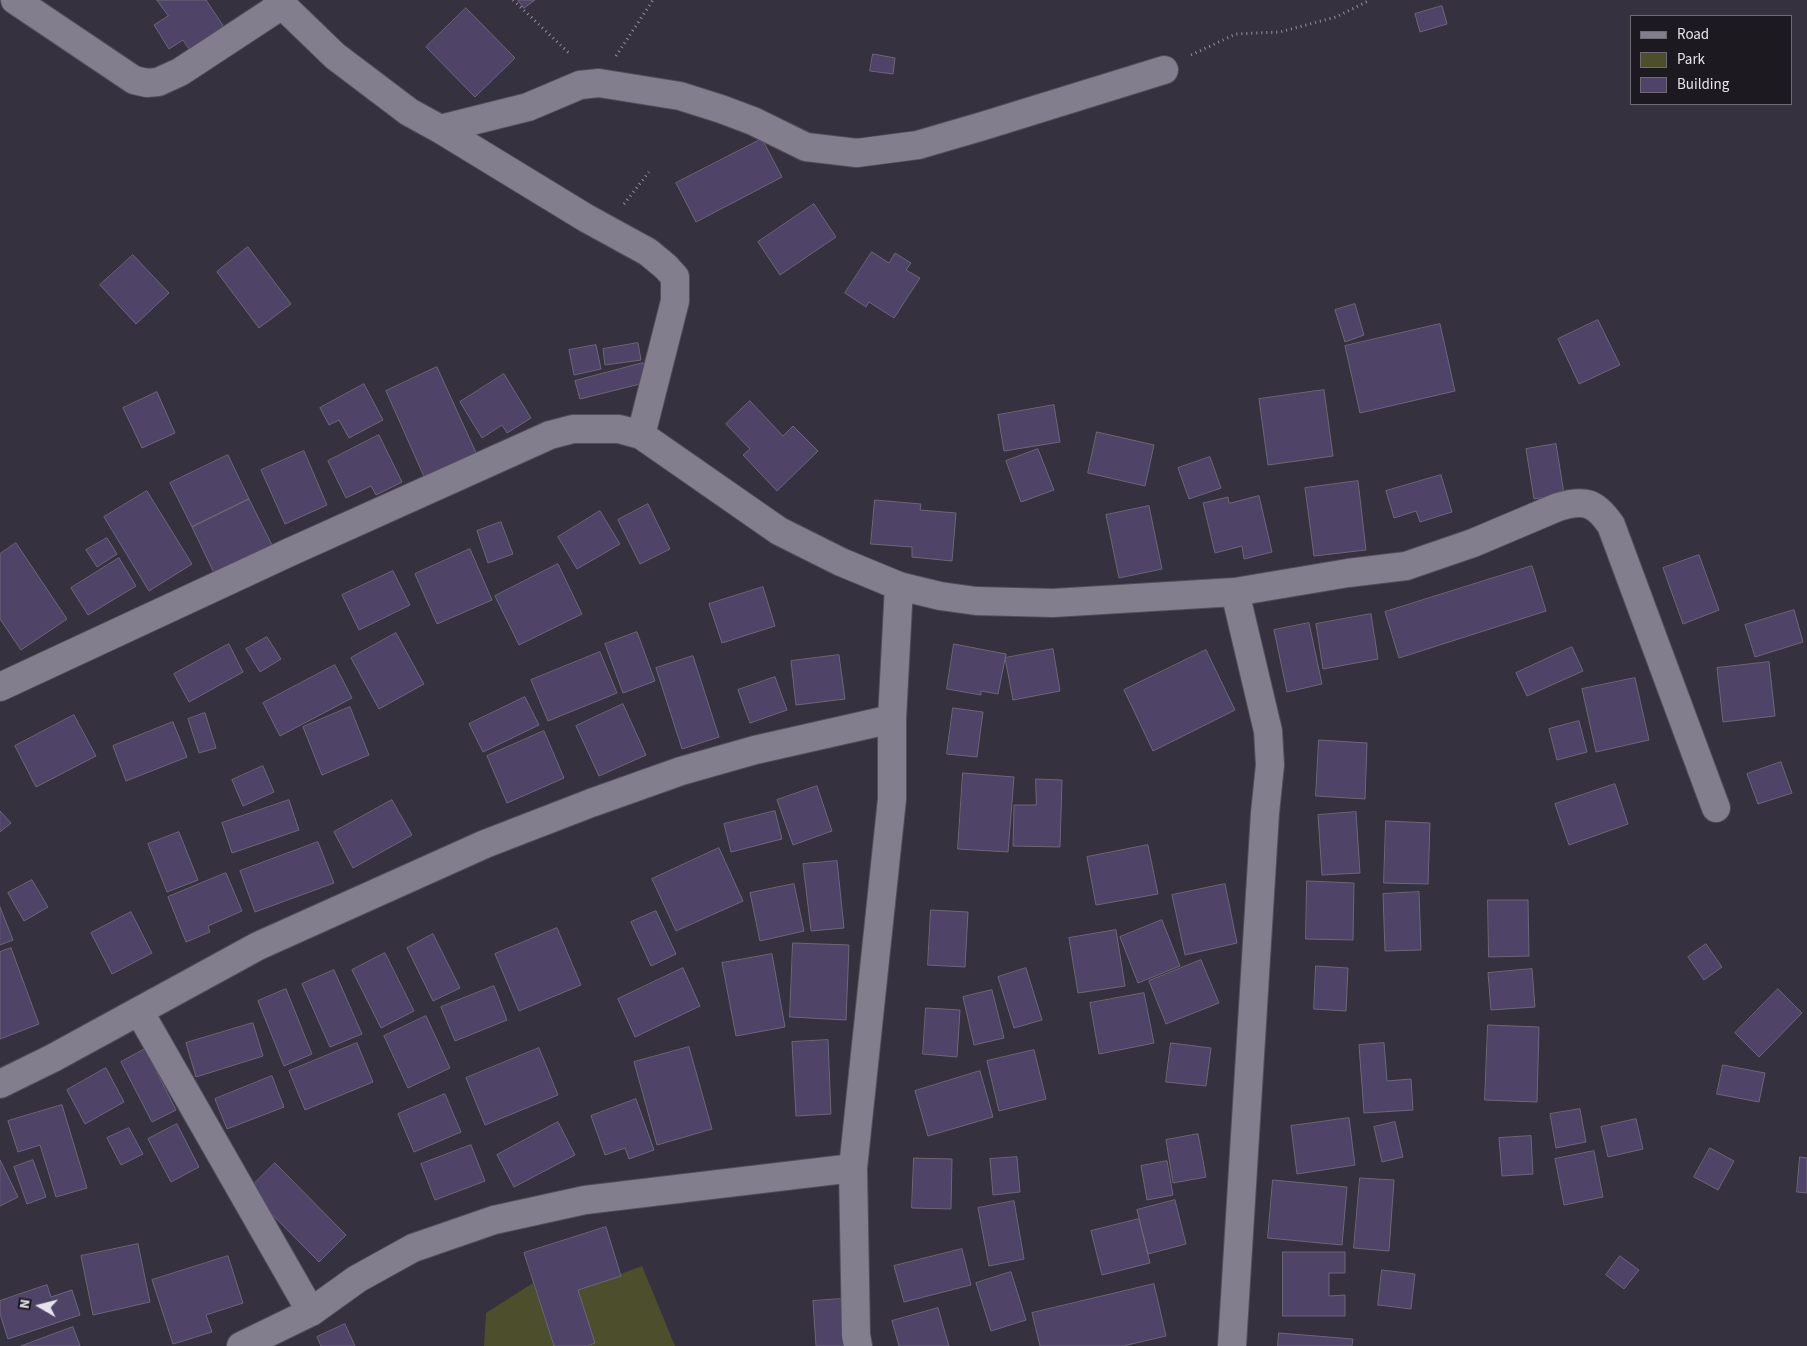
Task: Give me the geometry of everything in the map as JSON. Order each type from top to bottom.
[{"type":"street","points":[[14,0],[134,80],[147,83],[158,82],[180,72],[279,2],[335,56],[409,112],[605,229],[648,252],[666,267],[674,277],[675,301],[641,435]]},
{"type":"street","points":[[440,129],[528,107],[580,85],[599,83],[680,96],[753,121],[806,146],[858,153],[918,145],[1164,70]]},
{"type":"street","points":[[0,687],[290,552],[550,435],[573,430],[619,429],[641,435],[779,531],[841,562],[899,586],[940,596],[976,601],[1053,603],[1235,592],[1348,573],[1406,566],[1473,543],[1558,507],[1571,503],[1587,502],[1601,510],[1611,525],[1716,808]]},
{"type":"street","points":[[858,1346],[856,1335],[853,1168],[892,799],[892,719],[899,586]]},
{"type":"street","points":[[1232,1346],[1265,813],[1270,765],[1268,731],[1235,592]]},
{"type":"street","points":[[0,1084],[53,1058],[258,946],[485,844],[591,802],[681,771],[755,750],[892,719]]},
{"type":"street","points":[[139,1011],[311,1312]]},
{"type":"street","points":[[242,1346],[311,1312],[357,1279],[413,1248],[494,1220],[585,1200],[853,1168]]},
{"type":"path","points":[[513,0],[599,83],[652,0]]},
{"type":"path","points":[[1164,70],[1210,45],[1236,34],[1280,32],[1336,17],[1370,0]]},
{"type":"path","points":[[605,229],[649,172]]},
{"type":"green space","points":[[642,1266],[675,1346],[587,1346],[595,1343],[578,1290]]},
{"type":"green space","points":[[533,1283],[554,1346],[484,1346],[486,1313]]},
{"type":"building","points":[[157,0],[206,0],[224,27],[189,49],[183,40],[169,49],[154,25],[168,16]]},
{"type":"building","points":[[518,0],[535,0],[524,8]]},
{"type":"building","points":[[1442,6],[1447,24],[1420,32],[1415,14]]},
{"type":"building","points":[[466,8],[515,58],[475,97],[426,47]]},
{"type":"building","points":[[873,54],[895,58],[893,74],[870,71]]},
{"type":"building","points":[[762,139],[782,177],[696,222],[676,183]]},
{"type":"building","points":[[814,204],[836,237],[780,275],[758,242]]},
{"type":"building","points":[[248,247],[291,304],[259,328],[217,272]]},
{"type":"building","points":[[872,252],[889,263],[895,253],[911,263],[906,270],[920,278],[894,318],[869,302],[866,307],[845,293]]},
{"type":"building","points":[[133,255],[169,293],[136,324],[100,285]]},
{"type":"building","points":[[1355,304],[1364,335],[1345,342],[1335,310]]},
{"type":"building","points":[[1598,320],[1620,365],[1579,384],[1558,339]]},
{"type":"building","points":[[1440,324],[1455,391],[1360,413],[1345,346]]},
{"type":"building","points":[[638,343],[641,360],[605,365],[603,349]]},
{"type":"building","points":[[596,345],[601,369],[574,375],[569,350]]},
{"type":"building","points":[[643,363],[648,382],[580,399],[575,381]]},
{"type":"building","points":[[437,367],[478,457],[426,481],[386,391]]},
{"type":"building","points":[[504,374],[531,418],[507,433],[502,425],[482,438],[460,402]]},
{"type":"building","points":[[364,384],[383,420],[349,438],[339,420],[329,425],[320,408]]},
{"type":"building","points":[[1324,390],[1333,456],[1268,465],[1259,399]]},
{"type":"building","points":[[157,392],[175,433],[142,448],[123,408]]},
{"type":"building","points":[[750,401],[783,436],[793,426],[818,451],[777,491],[743,455],[750,449],[726,424]]},
{"type":"building","points":[[1054,405],[1060,442],[1004,451],[998,415]]},
{"type":"building","points":[[1097,432],[1154,445],[1145,486],[1088,473]]},
{"type":"building","points":[[379,435],[402,482],[376,495],[371,486],[346,498],[328,461]]},
{"type":"building","points":[[1556,444],[1564,494],[1534,499],[1526,449]]},
{"type":"building","points":[[1038,449],[1054,490],[1021,502],[1006,461]]},
{"type":"building","points":[[304,451],[327,505],[285,524],[261,470]]},
{"type":"building","points":[[228,455],[249,499],[192,527],[170,483]]},
{"type":"building","points":[[1210,457],[1221,488],[1189,499],[1178,468]]},
{"type":"building","points":[[1441,475],[1452,512],[1420,522],[1416,511],[1394,518],[1386,491]]},
{"type":"building","points":[[1358,481],[1366,550],[1314,556],[1305,488]]},
{"type":"building","points":[[147,491],[192,564],[149,591],[104,517]]},
{"type":"building","points":[[1259,496],[1272,552],[1244,559],[1242,546],[1215,553],[1203,503],[1228,497],[1229,503]]},
{"type":"building","points":[[249,499],[273,547],[215,575],[192,527]]},
{"type":"building","points":[[875,500],[921,504],[920,510],[956,513],[952,561],[912,557],[912,547],[871,544]]},
{"type":"building","points":[[648,504],[670,549],[640,564],[618,520]]},
{"type":"building","points":[[1149,506],[1162,569],[1119,578],[1106,515]]},
{"type":"building","points":[[600,511],[620,544],[577,569],[558,537]]},
{"type":"building","points":[[501,522],[513,554],[488,563],[477,531]]},
{"type":"building","points":[[107,538],[117,554],[97,567],[86,550]]},
{"type":"building","points":[[16,543],[67,619],[21,650],[0,619],[0,554]]},
{"type":"building","points":[[470,549],[492,600],[437,624],[415,574]]},
{"type":"building","points":[[1699,555],[1719,610],[1683,624],[1663,568]]},
{"type":"building","points":[[119,558],[136,586],[88,615],[71,588]]},
{"type":"building","points":[[558,564],[582,614],[519,645],[495,596]]},
{"type":"building","points":[[1532,566],[1546,611],[1399,658],[1385,612]]},
{"type":"building","points":[[393,571],[410,605],[359,630],[342,595]]},
{"type":"building","points":[[763,587],[775,626],[722,643],[709,604]]},
{"type":"building","points":[[1794,610],[1803,642],[1755,657],[1745,625]]},
{"type":"building","points":[[1371,614],[1378,659],[1323,669],[1316,624]]},
{"type":"building","points":[[1309,623],[1322,684],[1287,692],[1274,630]]},
{"type":"building","points":[[637,632],[655,681],[623,693],[605,644]]},
{"type":"building","points":[[396,633],[424,684],[379,709],[351,658]]},
{"type":"building","points":[[267,637],[281,659],[260,672],[246,649]]},
{"type":"building","points":[[229,644],[243,672],[189,702],[174,674]]},
{"type":"building","points":[[954,644],[1006,654],[998,694],[981,691],[981,695],[947,689]]},
{"type":"building","points":[[1572,647],[1583,671],[1527,696],[1516,673]]},
{"type":"building","points":[[1053,649],[1060,691],[1013,700],[1005,658]]},
{"type":"building","points":[[1206,650],[1235,710],[1153,751],[1124,690]]},
{"type":"building","points":[[600,652],[617,693],[548,721],[531,680]]},
{"type":"building","points":[[839,655],[845,699],[796,705],[791,661]]},
{"type":"building","points":[[693,656],[719,737],[682,749],[656,668]]},
{"type":"building","points":[[1769,662],[1775,716],[1723,722],[1717,668]]},
{"type":"building","points":[[335,665],[352,698],[280,736],[263,703]]},
{"type":"building","points":[[775,677],[787,710],[750,723],[738,690]]},
{"type":"building","points":[[1635,678],[1649,740],[1596,752],[1582,689]]},
{"type":"building","points":[[525,697],[539,725],[483,752],[469,724]]},
{"type":"building","points":[[623,704],[646,755],[599,776],[576,726]]},
{"type":"building","points":[[350,707],[369,755],[322,775],[303,727]]},
{"type":"building","points":[[953,708],[983,712],[977,757],[947,754]]},
{"type":"building","points":[[205,713],[216,748],[199,753],[188,719]]},
{"type":"building","points":[[74,715],[96,756],[36,787],[15,746]]},
{"type":"building","points":[[1579,721],[1587,752],[1557,760],[1549,729]]},
{"type":"building","points":[[173,722],[187,757],[126,781],[113,746]]},
{"type":"building","points":[[544,731],[564,778],[507,803],[487,756]]},
{"type":"building","points":[[1319,740],[1367,743],[1365,799],[1316,796]]},
{"type":"building","points":[[1781,762],[1792,793],[1758,804],[1747,774]]},
{"type":"building","points":[[263,766],[274,792],[243,806],[232,780]]},
{"type":"building","points":[[963,773],[1014,777],[1008,852],[958,849]]},
{"type":"building","points":[[1036,779],[1062,780],[1060,847],[1013,846],[1014,805],[1036,805]]},
{"type":"building","points":[[1615,784],[1628,824],[1569,845],[1555,804]]},
{"type":"building","points":[[817,786],[832,831],[793,845],[777,800]]},
{"type":"building","points":[[289,800],[299,830],[232,853],[222,823]]},
{"type":"building","points":[[392,800],[412,835],[353,868],[334,832]]},
{"type":"building","points":[[0,811],[11,823],[0,832]]},
{"type":"building","points":[[775,811],[782,839],[731,852],[724,824]]},
{"type":"building","points":[[1356,812],[1360,873],[1322,875],[1318,815]]},
{"type":"building","points":[[1386,821],[1430,823],[1428,884],[1384,883]]},
{"type":"building","points":[[179,832],[198,880],[167,892],[148,844]]},
{"type":"building","points":[[318,842],[334,883],[255,912],[240,871]]},
{"type":"building","points":[[1148,845],[1158,894],[1096,905],[1087,857]]},
{"type":"building","points":[[719,848],[743,901],[676,931],[652,879]]},
{"type":"building","points":[[837,861],[844,928],[811,931],[803,864]]},
{"type":"building","points":[[226,873],[242,911],[208,926],[210,932],[186,942],[168,897]]},
{"type":"building","points":[[32,880],[48,907],[24,921],[8,893]]},
{"type":"building","points":[[1307,881],[1354,883],[1353,940],[1306,939]]},
{"type":"building","points":[[794,884],[804,931],[760,941],[750,893]]},
{"type":"building","points":[[1225,884],[1237,943],[1185,955],[1172,895]]},
{"type":"building","points":[[1419,892],[1421,950],[1385,951],[1383,894]]},
{"type":"building","points":[[1488,900],[1528,900],[1529,956],[1489,957]]},
{"type":"building","points":[[0,907],[13,940],[0,945]]},
{"type":"building","points":[[931,910],[968,912],[965,967],[928,965]]},
{"type":"building","points":[[656,911],[676,954],[651,966],[631,922]]},
{"type":"building","points":[[131,912],[152,953],[112,974],[91,933]]},
{"type":"building","points":[[1162,920],[1180,966],[1138,983],[1120,937]]},
{"type":"building","points":[[557,928],[581,985],[519,1011],[495,954]]},
{"type":"building","points":[[1116,930],[1125,986],[1078,993],[1069,938]]},
{"type":"building","points":[[433,934],[460,988],[433,1001],[407,948]]},
{"type":"building","points":[[793,943],[849,945],[846,1020],[790,1017]]},
{"type":"building","points":[[1706,944],[1722,967],[1704,980],[1688,957]]},
{"type":"building","points":[[11,948],[39,1024],[0,1039],[0,952]]},
{"type":"building","points":[[385,953],[414,1011],[381,1028],[352,970]]},
{"type":"building","points":[[772,954],[785,1027],[736,1036],[722,963]]},
{"type":"building","points":[[1201,960],[1219,1003],[1166,1024],[1149,981]]},
{"type":"building","points":[[1316,966],[1348,968],[1346,1011],[1314,1009]]},
{"type":"building","points":[[683,968],[700,1006],[635,1037],[618,999]]},
{"type":"building","points":[[1026,968],[1042,1020],[1014,1028],[998,977]]},
{"type":"building","points":[[1532,969],[1535,1007],[1491,1010],[1488,973]]},
{"type":"building","points":[[334,970],[362,1034],[330,1047],[302,984]]},
{"type":"building","points":[[494,986],[507,1020],[455,1041],[441,1007]]},
{"type":"building","points":[[286,989],[312,1054],[284,1066],[258,1001]]},
{"type":"building","points":[[1778,989],[1802,1013],[1759,1057],[1735,1033]]},
{"type":"building","points":[[992,990],[1004,1038],[974,1045],[963,997]]},
{"type":"building","points":[[1144,993],[1154,1043],[1099,1054],[1090,1003]]},
{"type":"building","points":[[926,1008],[960,1010],[957,1057],[923,1054]]},
{"type":"building","points":[[426,1016],[450,1068],[408,1088],[384,1036]]},
{"type":"building","points":[[253,1023],[263,1056],[196,1077],[186,1043]]},
{"type":"building","points":[[1488,1025],[1539,1027],[1537,1102],[1485,1100]]},
{"type":"building","points":[[828,1040],[831,1114],[796,1116],[792,1042]]},
{"type":"building","points":[[357,1043],[373,1082],[305,1110],[289,1071]]},
{"type":"building","points":[[1171,1043],[1211,1048],[1206,1086],[1166,1082]]},
{"type":"building","points":[[1384,1043],[1387,1081],[1411,1079],[1413,1110],[1364,1113],[1359,1045]]},
{"type":"building","points":[[689,1047],[712,1129],[657,1145],[634,1062]]},
{"type":"building","points":[[539,1048],[558,1095],[485,1125],[466,1078]]},
{"type":"building","points":[[145,1049],[176,1110],[152,1122],[121,1062]]},
{"type":"building","points":[[1034,1050],[1046,1099],[999,1111],[987,1061]]},
{"type":"building","points":[[1723,1065],[1765,1073],[1759,1102],[1717,1094]]},
{"type":"building","points":[[106,1068],[124,1102],[85,1124],[67,1090]]},
{"type":"building","points":[[980,1071],[993,1117],[928,1136],[915,1091]]},
{"type":"building","points":[[272,1076],[284,1107],[227,1129],[215,1099]]},
{"type":"building","points":[[445,1094],[461,1132],[414,1152],[398,1114]]},
{"type":"building","points":[[636,1099],[654,1150],[629,1159],[625,1148],[605,1155],[591,1116]]},
{"type":"building","points":[[62,1105],[87,1188],[56,1197],[40,1145],[18,1152],[8,1121]]},
{"type":"building","points":[[1580,1109],[1586,1142],[1556,1148],[1550,1114]]},
{"type":"building","points":[[1349,1118],[1355,1165],[1297,1174],[1291,1126]]},
{"type":"building","points":[[1636,1119],[1643,1149],[1608,1157],[1601,1127]]},
{"type":"building","points":[[558,1122],[575,1155],[514,1187],[497,1155]]},
{"type":"building","points":[[1395,1122],[1403,1157],[1382,1162],[1374,1127]]},
{"type":"building","points":[[177,1124],[199,1167],[171,1182],[148,1139]]},
{"type":"building","points":[[129,1128],[143,1154],[121,1165],[107,1138]]},
{"type":"building","points":[[1198,1134],[1206,1177],[1173,1183],[1166,1140]]},
{"type":"building","points":[[1531,1136],[1533,1174],[1502,1176],[1499,1138]]},
{"type":"building","points":[[471,1145],[485,1181],[435,1200],[421,1164]]},
{"type":"building","points":[[1710,1148],[1734,1161],[1718,1190],[1694,1177]]},
{"type":"building","points":[[1594,1151],[1603,1197],[1564,1205],[1555,1159]]},
{"type":"building","points":[[1017,1157],[1020,1192],[993,1195],[990,1159]]},
{"type":"building","points":[[1800,1157],[1807,1158],[1807,1193],[1797,1192]]},
{"type":"building","points":[[914,1158],[952,1159],[951,1209],[912,1208]]},
{"type":"building","points":[[0,1160],[18,1197],[0,1206]]},
{"type":"building","points":[[33,1160],[46,1197],[27,1204],[14,1167]]},
{"type":"building","points":[[1167,1161],[1173,1195],[1147,1200],[1141,1166]]},
{"type":"building","points":[[275,1163],[346,1235],[319,1262],[248,1190]]},
{"type":"building","points":[[1360,1178],[1394,1180],[1389,1251],[1354,1248]]},
{"type":"building","points":[[1273,1180],[1347,1187],[1342,1245],[1268,1238]]},
{"type":"building","points":[[1175,1200],[1186,1244],[1148,1254],[1137,1210]]},
{"type":"building","points":[[1014,1201],[1024,1259],[989,1266],[978,1208]]},
{"type":"building","points":[[1139,1219],[1150,1263],[1102,1275],[1091,1231]]},
{"type":"building","points":[[606,1227],[621,1276],[578,1290],[595,1343],[587,1346],[554,1346],[524,1253]]},
{"type":"building","points":[[138,1244],[150,1302],[93,1315],[81,1256]]},
{"type":"building","points":[[962,1249],[971,1285],[904,1302],[894,1266]]},
{"type":"building","points":[[1283,1252],[1345,1252],[1345,1273],[1329,1273],[1329,1296],[1345,1295],[1345,1316],[1283,1316]]},
{"type":"building","points":[[228,1256],[243,1303],[206,1315],[212,1332],[173,1344],[152,1280]]},
{"type":"building","points":[[1620,1256],[1639,1270],[1624,1289],[1606,1275]]},
{"type":"building","points":[[1382,1270],[1415,1274],[1411,1309],[1378,1305]]},
{"type":"building","points":[[1011,1272],[1026,1320],[991,1331],[976,1283]]},
{"type":"building","points":[[1154,1284],[1166,1336],[1123,1346],[1040,1346],[1032,1313]]},
{"type":"building","points":[[47,1285],[51,1297],[72,1290],[80,1315],[8,1339],[0,1314],[0,1301]]},
{"type":"building","points":[[841,1299],[844,1346],[816,1346],[813,1301]]},
{"type":"building","points":[[938,1308],[949,1346],[899,1346],[892,1321]]},
{"type":"building","points":[[345,1324],[355,1346],[321,1346],[317,1337]]},
{"type":"building","points":[[73,1327],[80,1346],[21,1346]]},
{"type":"building","points":[[1279,1333],[1353,1339],[1352,1346],[1278,1346]]}]
